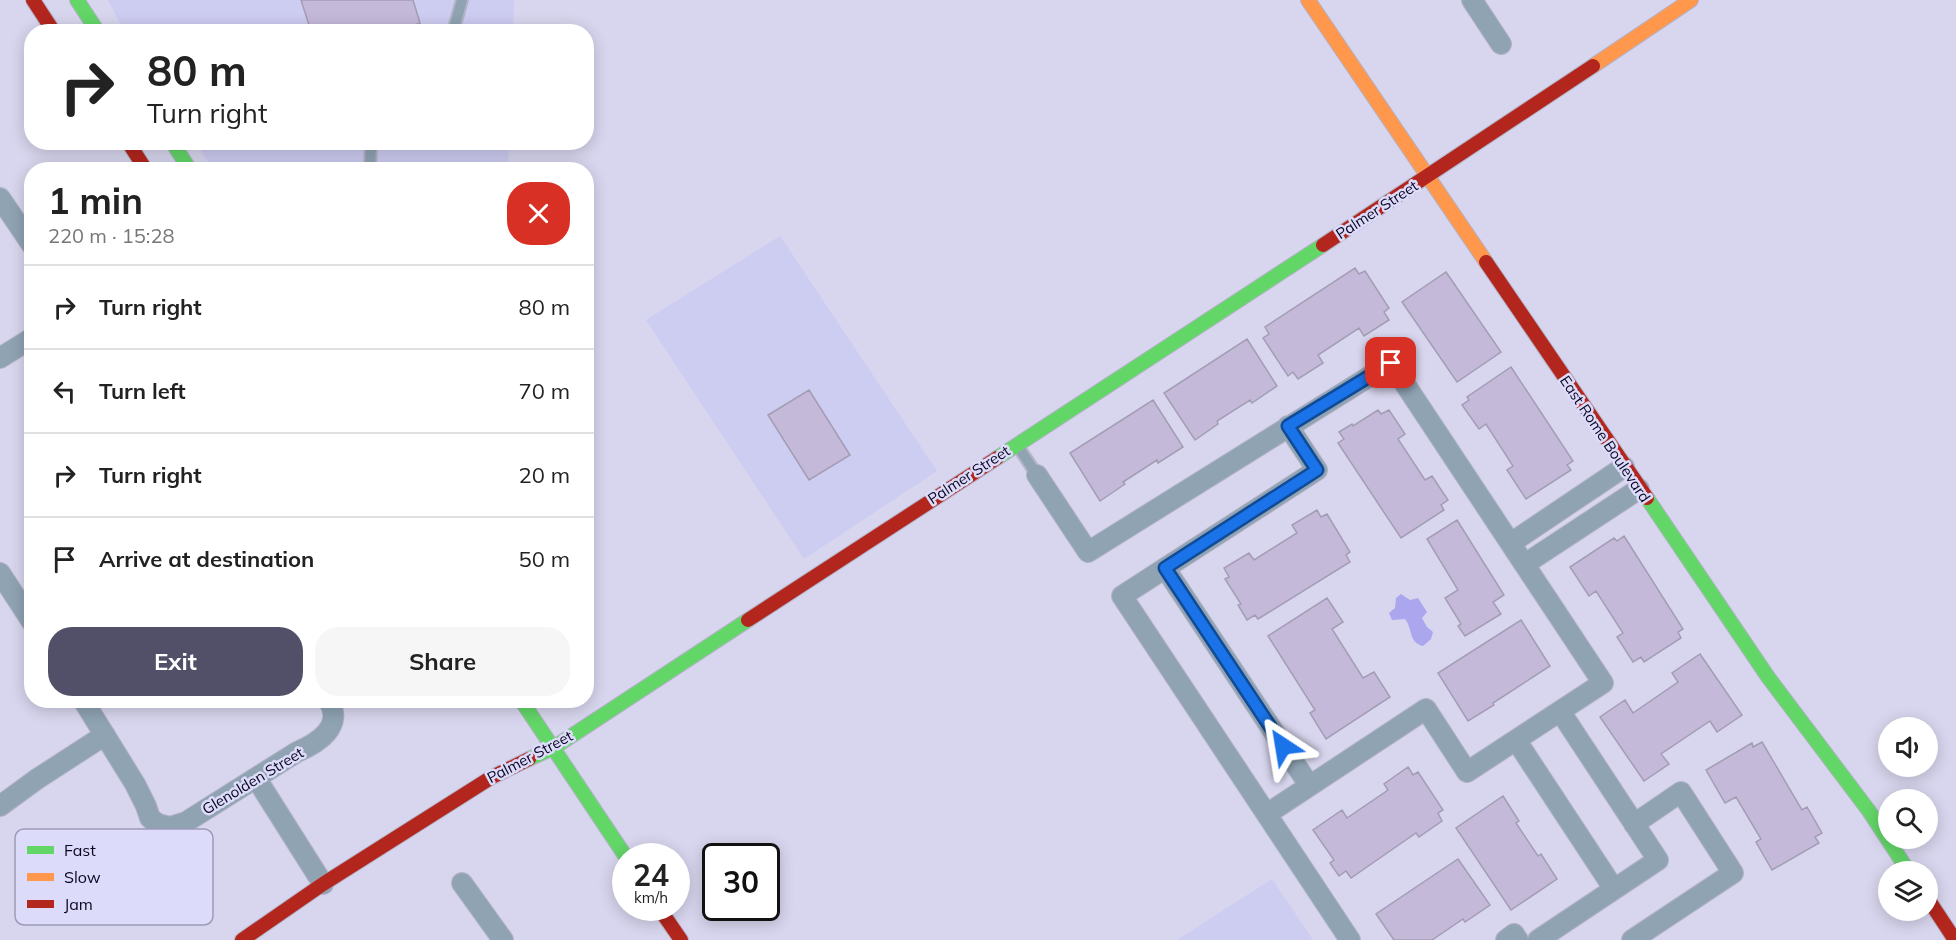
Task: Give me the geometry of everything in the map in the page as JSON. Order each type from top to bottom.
[{"type":"street","points":[[33,0],[49,24]]},
{"type":"street","points":[[77,0],[93,24]]},
{"type":"street","name":"East Rome Boulevard","points":[[1308,0],[1768,677],[1869,811],[1902,861]]},
{"type":"street","points":[[1472,0],[1501,44]]},
{"type":"street","name":"Palmer Street","points":[[242,940],[323,884],[492,777],[553,748],[1427,177],[1691,0]]},
{"type":"street","points":[[0,198],[24,233]]},
{"type":"street","points":[[0,358],[24,343]]},
{"type":"street","points":[[1037,475],[1088,552],[1391,363],[1603,683],[1467,772],[1426,709],[1266,814]]},
{"type":"street","points":[[1288,426],[1317,470],[1122,596],[1350,940]]},
{"type":"street","points":[[1511,543],[1624,467]]},
{"type":"street","points":[[1525,564],[1639,489]]},
{"type":"street","points":[[1165,568],[1309,785]]},
{"type":"street","points":[[0,573],[24,610]]},
{"type":"street","points":[[0,806],[105,735],[88,708]]},
{"type":"street","name":"Glenolden Street","points":[[105,735],[135,784],[150,818],[158,824],[170,827],[186,822],[297,752],[315,745],[332,728],[333,715],[331,708]]},
{"type":"street","points":[[526,708],[617,843]]},
{"type":"street","points":[[1538,940],[1658,860],[1560,711]]},
{"type":"street","points":[[1516,740],[1614,889]]},
{"type":"street","points":[[256,778],[323,884]]},
{"type":"street","points":[[1632,940],[1733,873],[1681,792],[1634,824]]},
{"type":"street","points":[[462,883],[495,937]]},
{"type":"street","points":[[1938,914],[1955,940]]},
{"type":"street","points":[[668,921],[681,940]]},
{"type":"street","points":[[1506,940],[1514,934],[1518,940]]},
{"type":"lane","points":[[455,24],[462,0]]},
{"type":"lane","points":[[1017,445],[1037,475]]},
{"type":"shaded area","points":[[108,0],[514,0],[513,24],[120,24]]},
{"type":"shaded area","points":[[201,150],[509,150],[508,162],[208,162]]},
{"type":"shaded area","points":[[780,236],[937,471],[804,559],[646,320]]},
{"type":"shaded area","points":[[1401,594],[1410,600],[1418,598],[1427,612],[1422,618],[1433,632],[1431,639],[1423,646],[1415,642],[1405,619],[1392,620],[1389,613],[1395,608],[1396,598]]},
{"type":"shaded area","points":[[1272,879],[1313,940],[1177,940]]},
{"type":"building","points":[[301,0],[413,0],[420,23],[417,24],[309,24]]},
{"type":"building","points":[[1355,268],[1359,274],[1365,271],[1389,308],[1384,312],[1389,320],[1364,336],[1359,328],[1318,355],[1323,363],[1298,379],[1293,372],[1288,376],[1263,338],[1269,334],[1265,327]]},
{"type":"building","points":[[1446,272],[1501,352],[1457,382],[1402,302]]},
{"type":"building","points":[[1247,339],[1277,386],[1252,403],[1250,400],[1217,421],[1218,424],[1195,440],[1164,393]]},
{"type":"building","points":[[1511,367],[1573,461],[1567,465],[1571,470],[1526,499],[1507,470],[1513,466],[1486,424],[1479,429],[1462,405],[1469,400],[1467,397]]},
{"type":"building","points":[[809,390],[850,455],[809,480],[768,415]]},
{"type":"building","points":[[1153,400],[1183,447],[1158,463],[1157,460],[1123,482],[1125,484],[1100,501],[1070,453]]},
{"type":"building","points":[[1378,410],[1381,414],[1389,410],[1405,434],[1398,439],[1425,480],[1432,476],[1448,500],[1441,505],[1444,510],[1401,538],[1338,443],[1344,439],[1339,432]]},
{"type":"building","points":[[1317,510],[1321,517],[1327,514],[1350,552],[1346,555],[1350,562],[1258,619],[1255,615],[1247,620],[1238,605],[1241,604],[1225,579],[1229,577],[1224,568],[1249,553],[1254,560],[1297,533],[1292,525]]},
{"type":"building","points":[[1457,520],[1504,595],[1493,602],[1501,614],[1465,636],[1458,626],[1461,624],[1445,598],[1458,590],[1427,539]]},
{"type":"building","points":[[1624,536],[1683,629],[1678,632],[1681,638],[1644,662],[1641,657],[1633,662],[1617,637],[1623,633],[1596,591],[1589,596],[1570,567],[1614,538],[1617,541]]},
{"type":"building","points":[[1327,598],[1343,622],[1332,629],[1363,678],[1374,672],[1390,697],[1326,739],[1310,713],[1315,710],[1268,636]]},
{"type":"building","points":[[1521,620],[1550,666],[1468,721],[1438,673]]},
{"type":"building","points":[[1700,654],[1742,715],[1717,732],[1710,721],[1661,754],[1669,764],[1644,781],[1600,717],[1625,700],[1633,713],[1678,682],[1672,673]]},
{"type":"building","points":[[1762,742],[1802,810],[1807,807],[1822,833],[1815,837],[1819,843],[1772,870],[1756,842],[1761,839],[1736,797],[1725,803],[1706,770],[1752,743],[1753,747]]},
{"type":"building","points":[[1408,767],[1413,775],[1418,772],[1443,810],[1438,813],[1442,821],[1419,837],[1416,833],[1351,878],[1346,871],[1339,876],[1330,863],[1334,860],[1313,830],[1342,810],[1347,818],[1388,790],[1384,784]]},
{"type":"building","points":[[1503,796],[1519,821],[1516,823],[1538,856],[1541,854],[1557,879],[1511,910],[1456,828]]},
{"type":"building","points":[[1458,859],[1490,905],[1465,922],[1463,919],[1432,940],[1394,940],[1376,914]]},
{"type":"traffic: fast","points":[[77,0],[93,24]]},
{"type":"traffic: fast","points":[[177,150],[185,162]]},
{"type":"traffic: fast","points":[[997,458],[1323,245]]},
{"type":"traffic: fast","points":[[1647,498],[1768,677],[1869,811],[1902,861]]},
{"type":"traffic: fast","points":[[529,759],[553,748],[748,620]]},
{"type":"traffic: fast","points":[[526,708],[617,843]]},
{"type":"traffic: slow","points":[[1308,0],[1486,262]]},
{"type":"traffic: slow","points":[[1593,66],[1691,0]]},
{"type":"traffic: jam","points":[[33,0],[49,24]]},
{"type":"traffic: jam","points":[[1323,245],[1593,66]]},
{"type":"traffic: jam","points":[[133,150],[141,162]]},
{"type":"traffic: jam","points":[[1486,262],[1647,498]]},
{"type":"traffic: jam","points":[[748,620],[997,458]]},
{"type":"traffic: jam","points":[[242,940],[323,884],[492,777],[529,759]]},
{"type":"traffic: jam","points":[[1938,914],[1955,940]]},
{"type":"traffic: jam","points":[[668,921],[681,940]]},
{"type":"route","points":[[1283,746],[1165,568],[1317,470],[1288,426],[1391,363]]}]
